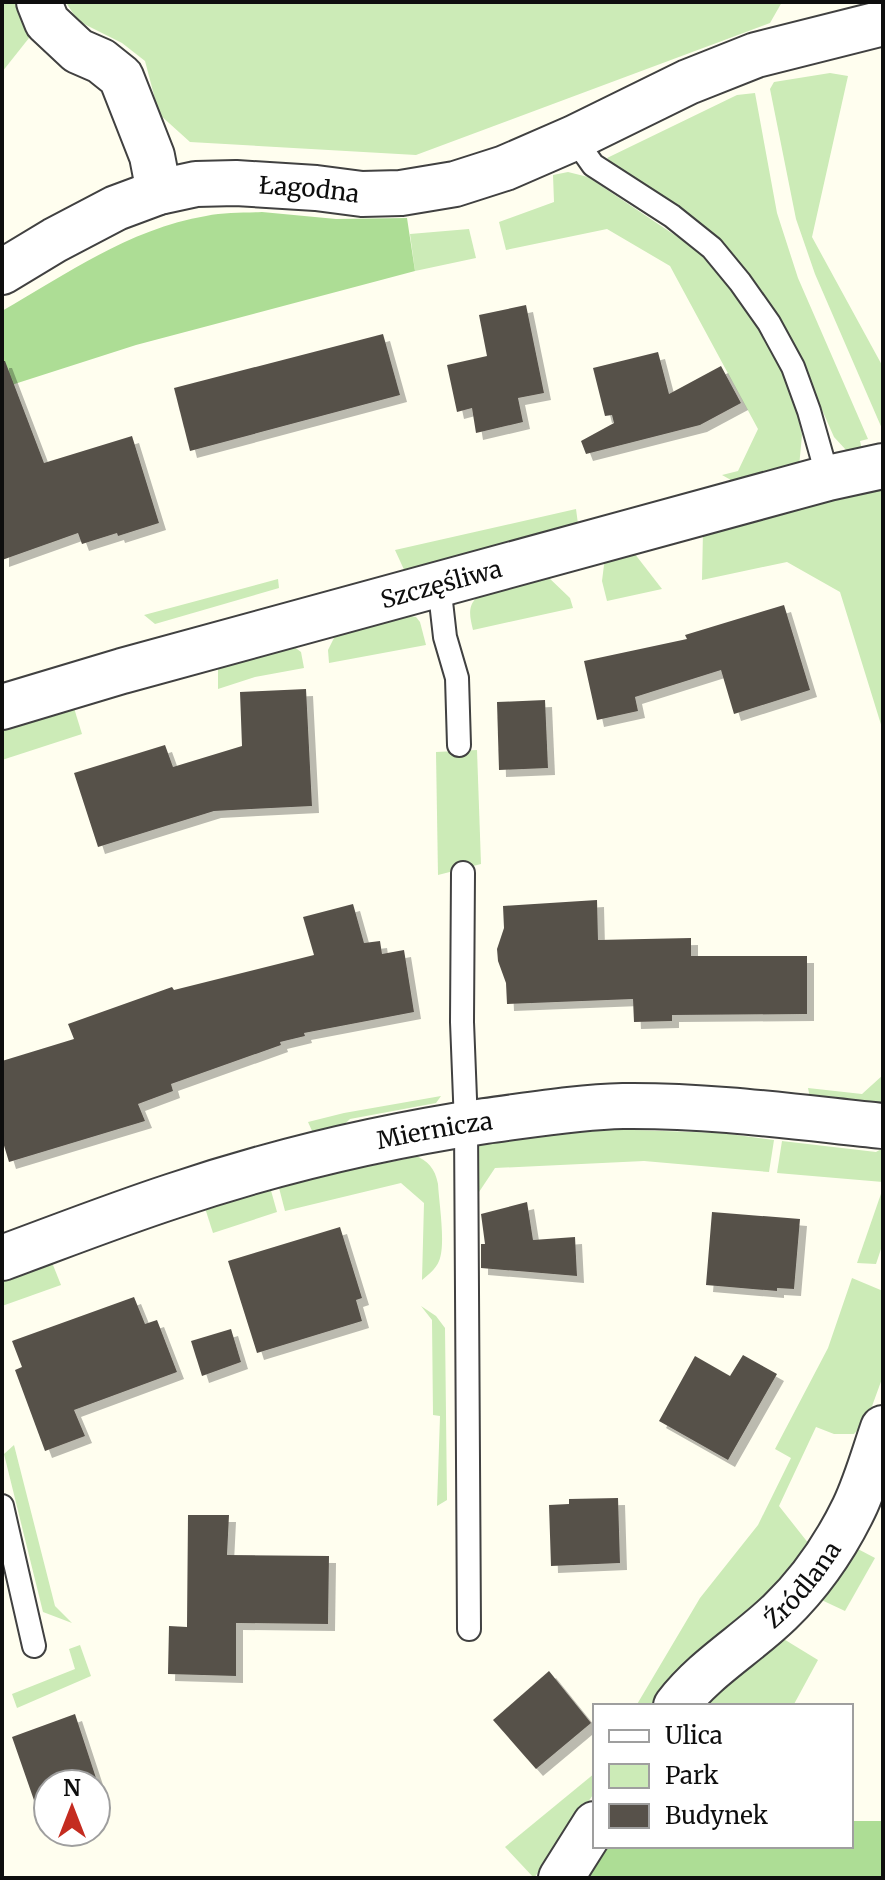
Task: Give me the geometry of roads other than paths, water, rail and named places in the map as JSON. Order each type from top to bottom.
[{"type":"street","points":[[39,2],[47,22],[78,51],[101,61],[121,77],[152,156],[159,192]]},
{"type":"street","name":"Łagodna","points":[[2,272],[116,208],[159,192],[196,184],[236,183],[362,194],[401,193],[455,184],[505,168],[688,82],[756,55],[879,20]]},
{"type":"street","name":"Szczęśliwa","points":[[2,707],[439,584],[828,478],[883,466]]},
{"type":"street","name":"Miernicza","points":[[2,1258],[222,1180],[340,1148],[466,1124],[555,1111],[621,1106],[688,1106],[883,1126]]},
{"type":"street","name":"Źródlana","points":[[678,1704],[715,1664],[781,1611],[810,1577],[854,1507],[883,1428]]},
{"type":"street","points":[[561,1878],[593,1827]]},
{"type":"lane","points":[[574,138],[593,165],[672,216],[712,248],[740,282],[769,323],[793,367],[828,478]]},
{"type":"lane","points":[[439,584],[445,637],[457,678],[459,745]]},
{"type":"lane","points":[[463,873],[469,1629]]},
{"type":"lane","points":[[2,1506],[34,1646]]}]
